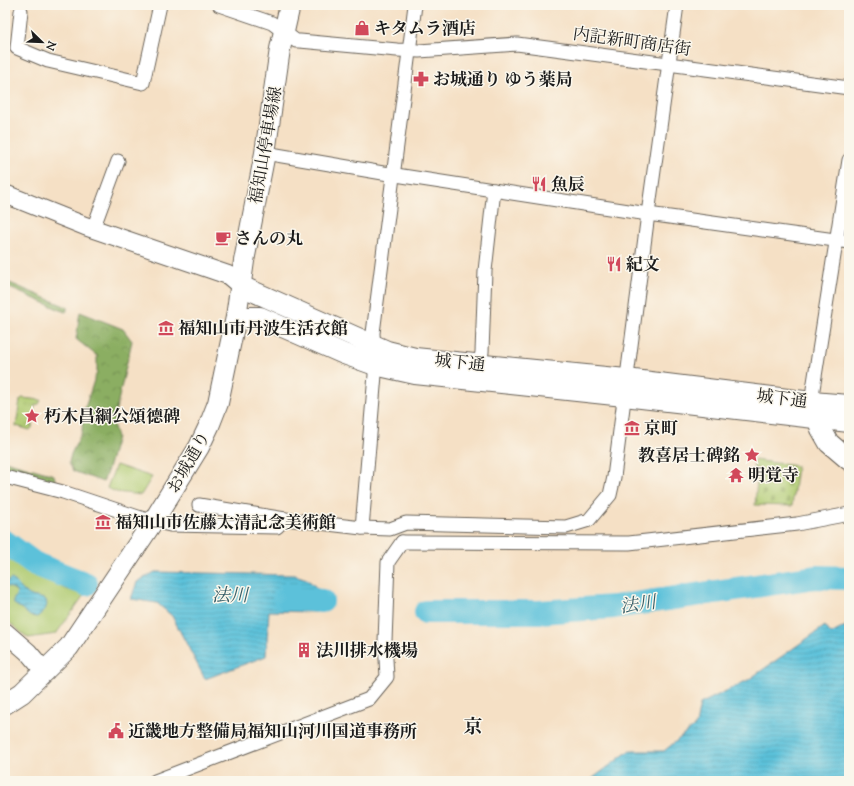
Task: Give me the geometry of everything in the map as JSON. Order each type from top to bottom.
[{"type":"main road","name":"福知山停車場線","points":[[241,286],[244,261],[265,153],[283,32],[290,5]]},
{"type":"main road","name":"お城通り","points":[[5,704],[22,693],[69,647],[154,520],[199,447],[218,403],[241,286]]},
{"type":"main road","name":"城下通","points":[[241,286],[387,351],[415,358],[480,364],[625,388]]},
{"type":"main road","name":"城下通","points":[[241,286],[262,305],[344,343],[374,365]]},
{"type":"main road","name":"城下通","points":[[236,317],[260,317],[344,354],[374,365],[415,374],[625,388],[815,410],[849,422]]},
{"type":"main road","name":"城下通","points":[[815,410],[849,405]]},
{"type":"main road","points":[[815,410],[821,430],[829,443],[849,460]]},
{"type":"street","points":[[21,11],[17,48],[48,61],[143,83],[160,5]]},
{"type":"street","name":"内記新町商店街","points":[[219,5],[272,23],[283,32],[300,42],[409,50],[517,44],[849,88]]},
{"type":"street","points":[[362,528],[374,382],[373,333],[415,5]]},
{"type":"street","points":[[199,505],[285,519],[362,528],[390,529],[406,523],[566,527],[589,520],[610,495],[614,477],[676,5]]},
{"type":"street","points":[[265,153],[648,214],[849,242]]},
{"type":"street","points":[[815,410],[813,389],[849,160]]},
{"type":"street","points":[[93,229],[118,161]]},
{"type":"street","points":[[480,364],[482,352],[484,271],[494,190]]},
{"type":"street","points":[[5,194],[93,229],[228,275],[241,286]]},
{"type":"street","points":[[5,477],[63,492],[104,506],[170,525],[277,527],[285,519]]},
{"type":"street","points":[[402,542],[629,543],[797,524],[849,514]]},
{"type":"street","points":[[390,529],[395,531],[402,542]]},
{"type":"street","points":[[155,781],[369,699],[387,677],[385,641],[388,562],[402,542]]},
{"type":"street","points":[[5,632],[28,652],[45,672]]},
{"type":"green space","points":[[5,281],[67,307],[67,311],[65,312],[5,286]]},
{"type":"green space","points":[[80,312],[123,329],[132,341],[113,423],[117,437],[103,482],[73,471],[69,463],[71,454],[82,432],[83,414],[97,371],[97,356],[76,339]]},
{"type":"green space","points":[[22,398],[41,400],[39,404],[35,405],[32,428],[30,430],[16,426],[20,400]]},
{"type":"green space","points":[[754,460],[797,466],[792,506],[755,505],[757,480],[753,479]]},
{"type":"green space","points":[[5,461],[54,475],[54,482],[51,483],[5,472]]},
{"type":"green space","points":[[116,465],[152,477],[141,495],[116,492],[107,488]]},
{"type":"green space","points":[[5,552],[42,578],[84,595],[56,634],[28,638],[5,619]]},
{"type":"water","points":[[155,572],[295,575],[307,579],[318,589],[316,612],[269,611],[266,656],[205,679],[172,616],[157,603],[131,599],[137,582]]},
{"type":"water","points":[[11,579],[27,593],[46,600],[46,608],[37,617],[30,616],[14,604],[13,601],[17,593],[14,589],[6,586],[5,583]]},
{"type":"water","points":[[849,624],[849,781],[589,781],[629,751],[664,751],[696,725],[700,704],[748,680],[825,626],[831,634]]},
{"type":"waterway","name":"法川","points":[[5,542],[35,564],[86,584]]},
{"type":"waterway","name":"法川","points":[[426,612],[539,612],[614,607],[816,577],[849,578]]},
{"type":"waterway","name":"法川","points":[[284,598],[322,601]]},
{"type":"place","name":"キタムラ酒店","points":[[362,28]]},
{"type":"place","name":"お城通り ゆう薬局","points":[[421,79]]},
{"type":"place","name":"魚辰","points":[[539,184]]},
{"type":"place","name":"さんの丸","points":[[223,238]]},
{"type":"place","name":"紀文","points":[[614,264]]},
{"type":"place","name":"福知山市丹波生活衣館","points":[[166,328]]},
{"type":"place","name":"朽木昌綱公頌德碑","points":[[32,416]]},
{"type":"place","name":"京町","points":[[632,428]]},
{"type":"place","name":"教喜居士碑銘","points":[[752,455]]},
{"type":"place","name":"明覚寺","points":[[736,475]]},
{"type":"place","name":"福知山市佐藤太清記念美術館","points":[[103,522]]},
{"type":"place","name":"法川排水機場","points":[[304,650]]},
{"type":"place","name":"近畿地方整備局福知山河川国道事務所","points":[[116,731]]},
{"type":"district","name":"京","points":[[473,726]]}]
